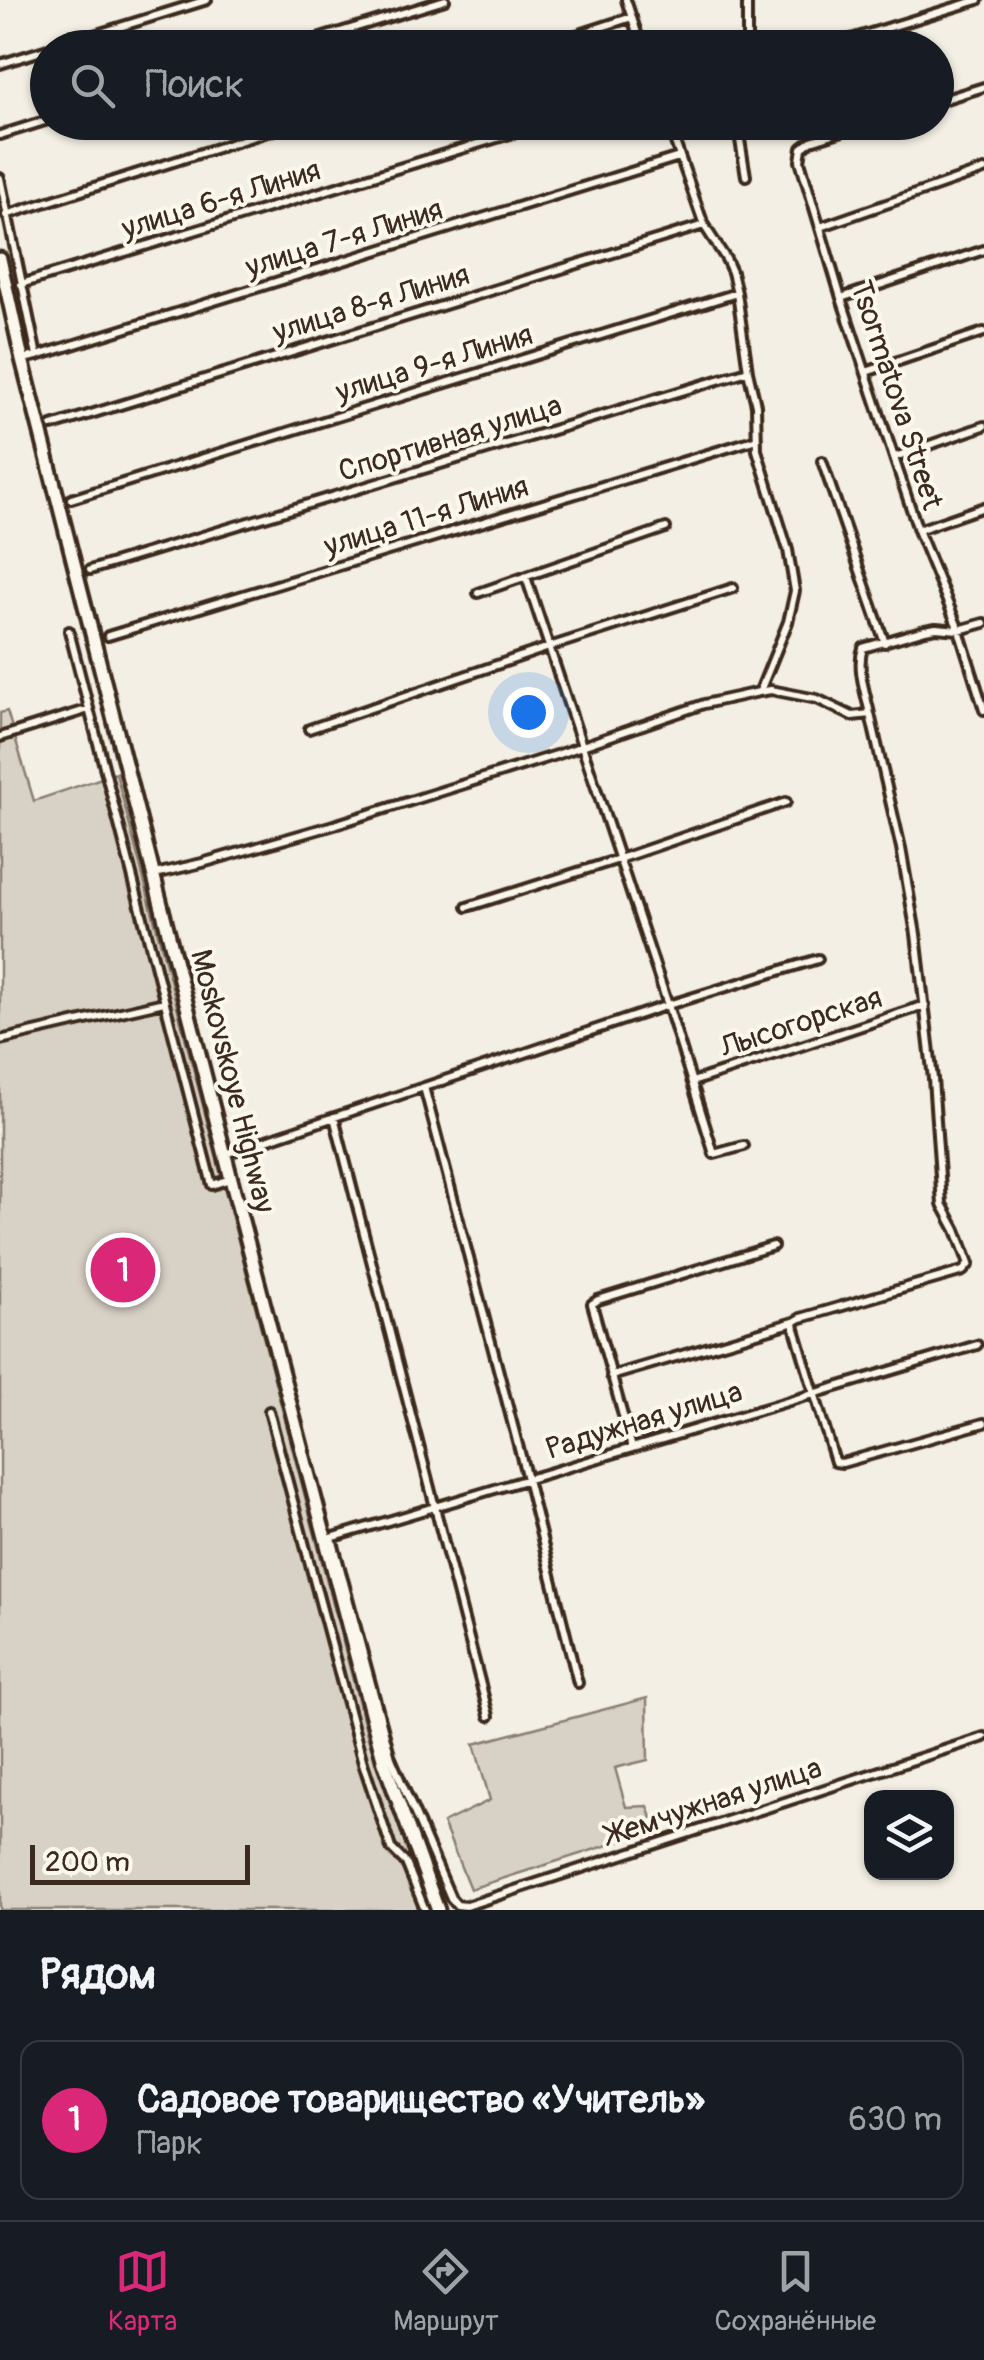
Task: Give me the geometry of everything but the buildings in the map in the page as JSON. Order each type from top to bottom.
[{"type":"highway","name":"Moskovskoye Highway","points":[[0,259],[22,359],[231,1179],[329,1539],[384,1762],[438,1910]]},
{"type":"street","points":[[109,30],[207,0]]},
{"type":"street","points":[[346,30],[444,0]]},
{"type":"street","points":[[626,0],[636,30]]},
{"type":"street","points":[[747,30],[748,0]]},
{"type":"street","points":[[880,30],[978,0]]},
{"type":"street","points":[[594,30],[632,18]]},
{"type":"street","points":[[0,64],[30,54]]},
{"type":"street","points":[[954,96],[984,87]]},
{"type":"street","points":[[0,135],[30,126]]},
{"type":"street","points":[[6,215],[242,140]]},
{"type":"street","name":"улица 6-я Линия","points":[[22,284],[490,140]]},
{"type":"street","points":[[674,140],[704,225],[732,272],[756,405],[761,464],[788,550],[795,591],[788,622],[759,692]]},
{"type":"street","points":[[739,140],[746,176]]},
{"type":"street","name":"Tsormatova Street","points":[[814,140],[802,148],[800,161],[918,530],[983,706]]},
{"type":"street","name":"улица 7-я Линия","points":[[22,359],[680,157]]},
{"type":"street","points":[[820,228],[984,170]]},
{"type":"street","points":[[0,178],[37,356]]},
{"type":"street","name":"улица 8-я Линия","points":[[52,426],[704,225]]},
{"type":"street","points":[[841,298],[984,250]]},
{"type":"street","name":"улица 9-я Линия","points":[[71,499],[737,293]]},
{"type":"street","points":[[866,372],[984,332]]},
{"type":"street","name":"Спортивная улица","points":[[90,570],[748,371]]},
{"type":"street","points":[[894,458],[984,426]]},
{"type":"street","name":"улица 11-я Линия","points":[[108,636],[757,439]]},
{"type":"street","points":[[822,462],[885,643]]},
{"type":"street","points":[[918,530],[984,506]]},
{"type":"street","points":[[478,593],[666,528]]},
{"type":"street","points":[[526,576],[714,1154],[744,1146]]},
{"type":"street","points":[[309,729],[734,588]]},
{"type":"street","points":[[611,1376],[963,1271],[969,1264],[942,1204],[925,1004],[902,848],[860,655],[863,648],[936,628],[958,630],[984,623]]},
{"type":"street","points":[[69,631],[212,1185],[231,1179]]},
{"type":"street","points":[[155,874],[334,825],[704,704],[770,690],[817,699],[852,716],[870,714]]},
{"type":"street","points":[[0,737],[88,709]]},
{"type":"street","points":[[467,907],[786,802]]},
{"type":"street","points":[[226,1154],[668,1005],[818,960]]},
{"type":"street","points":[[0,1040],[164,1002]]},
{"type":"street","name":"Лысогорская","points":[[692,1082],[925,1004]]},
{"type":"street","points":[[424,1087],[578,1683]]},
{"type":"street","points":[[334,1117],[489,1716]]},
{"type":"street","points":[[632,1448],[592,1304],[773,1246]]},
{"type":"street","points":[[794,1322],[836,1462],[984,1423]]},
{"type":"street","name":"Радужная улица","points":[[329,1539],[977,1345]]},
{"type":"street","points":[[269,1411],[363,1763],[391,1848],[406,1863],[425,1910]]},
{"type":"street","name":"Жемчужная улица","points":[[329,1539],[391,1758],[457,1905],[466,1906],[984,1737]]},
{"type":"shaded area","points":[[7,711],[34,801],[116,773],[368,1738],[432,1910],[0,1910],[0,713]]},
{"type":"shaded area","points":[[647,1698],[648,1760],[615,1768],[626,1807],[648,1806],[656,1830],[470,1889],[443,1823],[490,1800],[474,1744]]},
{"type":"place","name":"Садовое товарищество «Учитель»","points":[[123,1270]]}]
